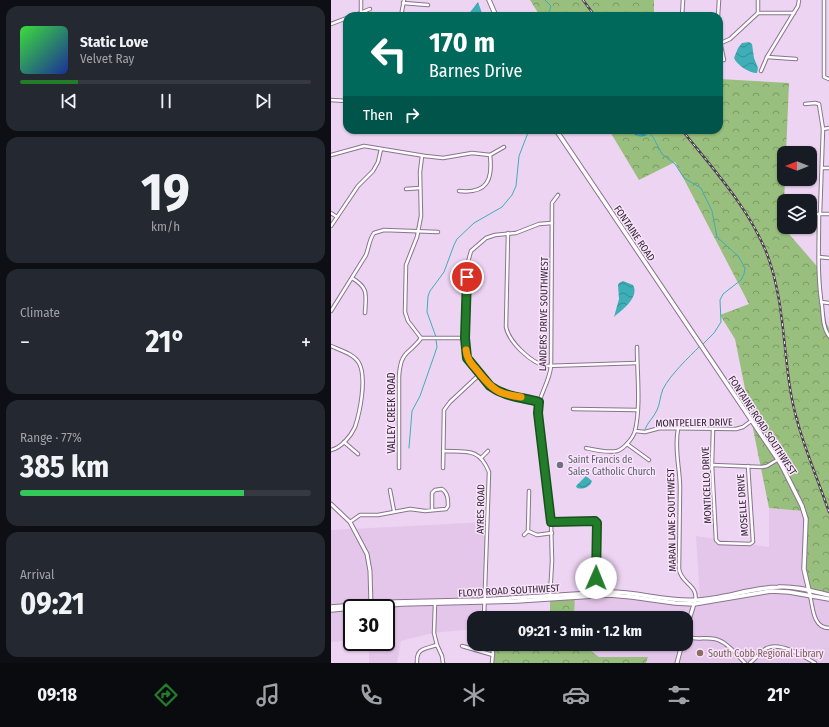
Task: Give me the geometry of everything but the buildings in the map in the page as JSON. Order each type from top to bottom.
[{"type":"main road","points":[[489,0],[494,12]]},
{"type":"main road","name":"FONTAINE ROAD","points":[[559,134],[700,345]]},
{"type":"main road","name":"FONTAINE ROAD SOUTHWEST","points":[[700,345],[777,460],[791,483],[805,514],[804,569],[809,593]]},
{"type":"main road","name":"FLOYD ROAD SOUTHWEST","points":[[395,604],[435,604],[596,596],[622,596],[675,603],[694,602],[767,588],[784,587],[829,598]]},
{"type":"main road","name":"FLOYD ROAD SOUTHWEST","points":[[550,598],[620,592],[694,602]]},
{"type":"main road","name":"FLOYD ROAD SOUTHWEST","points":[[809,593],[829,595]]},
{"type":"main road","name":"FLOYD ROAD SOUTHWEST","points":[[395,602],[484,601]]},
{"type":"main road","name":"FLOYD ROAD SOUTHWEST","points":[[331,607],[343,606]]},
{"type":"main road","points":[[331,610],[343,609]]},
{"type":"street","points":[[361,0],[361,12]]},
{"type":"street","points":[[682,12],[683,0]]},
{"type":"street","points":[[718,12],[719,0]]},
{"type":"street","points":[[758,0],[758,13]]},
{"type":"street","points":[[761,71],[767,57],[798,6],[799,0]]},
{"type":"street","points":[[824,0],[823,61],[825,77],[828,79]]},
{"type":"street","points":[[402,12],[403,2],[428,5]]},
{"type":"street","points":[[364,12],[370,10]]},
{"type":"street","points":[[723,42],[730,39],[758,13],[794,13]]},
{"type":"street","points":[[331,24],[343,20]]},
{"type":"street","points":[[767,57],[796,59]]},
{"type":"street","points":[[331,100],[343,101]]},
{"type":"street","points":[[805,104],[819,104],[823,129],[819,214],[819,275],[821,302],[826,331],[829,336]]},
{"type":"street","points":[[823,129],[829,128]]},
{"type":"street","points":[[331,155],[364,146],[443,158],[473,154],[490,155],[504,148]]},
{"type":"street","points":[[331,226],[358,186],[373,171],[379,162],[381,148]]},
{"type":"street","points":[[459,191],[474,191],[485,185],[491,176],[492,168],[490,155]]},
{"type":"street","points":[[422,156],[420,172],[421,216],[418,230],[406,265],[405,312],[408,320],[421,338],[465,338]]},
{"type":"street","points":[[822,168],[829,168]]},
{"type":"street","points":[[406,189],[421,188]]},
{"type":"street","name":"LANDERS DRIVE SOUTHWEST","points":[[550,598],[552,533],[538,413],[539,402],[550,376],[551,366],[552,203],[558,195]]},
{"type":"street","points":[[331,213],[337,217]]},
{"type":"street","points":[[819,214],[829,214]]},
{"type":"street","points":[[539,402],[505,395],[490,386],[467,358],[465,338],[468,262],[471,251],[486,238],[495,235],[511,234],[539,224],[552,223]]},
{"type":"street","points":[[331,311],[366,255],[369,248],[370,239],[374,233],[384,230],[418,230],[438,232]]},
{"type":"street","points":[[508,233],[506,320],[508,334],[535,362],[542,365],[551,366],[637,364]]},
{"type":"street","points":[[819,257],[829,258]]},
{"type":"street","points":[[352,278],[363,285],[365,289],[365,313]]},
{"type":"street","points":[[821,302],[829,302]]},
{"type":"street","name":"VALLEY CREEK ROAD","points":[[399,468],[400,364],[407,352],[421,338]]},
{"type":"street","points":[[331,346],[356,358],[360,364],[364,377],[354,428],[344,442],[337,448],[331,450]]},
{"type":"street","points":[[586,448],[608,452],[617,451],[631,439],[635,431],[637,410],[637,347]]},
{"type":"street","points":[[443,468],[444,410],[450,402],[480,374]]},
{"type":"street","points":[[573,409],[637,410]]},
{"type":"street","name":"MONTPELIER DRIVE","points":[[635,431],[645,432],[658,428],[738,429],[751,421]]},
{"type":"street","name":"MARAN LANE SOUTHWEST","points":[[678,429],[676,442],[680,475],[679,569],[681,577],[693,588],[695,594],[694,602]]},
{"type":"street","name":"MONTICELLO DRIVE","points":[[713,429],[712,465],[716,540],[719,543],[750,544],[753,542]]},
{"type":"street","points":[[344,442],[358,454]]},
{"type":"street","points":[[627,444],[649,460]]},
{"type":"street","points":[[443,451],[469,452],[481,458],[488,451]]},
{"type":"street","name":"AYRES ROAD","points":[[481,458],[489,472],[485,611]]},
{"type":"street","points":[[712,465],[765,466],[777,460]]},
{"type":"street","name":"MOSELLE DRIVE","points":[[748,466],[753,542]]},
{"type":"street","points":[[350,522],[360,515],[410,509],[432,510],[447,508],[447,493],[441,489],[435,490],[432,493],[432,510]]},
{"type":"street","points":[[390,490],[394,511]]},
{"type":"street","points":[[524,535],[528,531],[529,490]]},
{"type":"street","points":[[331,504],[350,522],[367,554],[369,562],[371,599]]},
{"type":"street","points":[[551,522],[585,520],[595,521],[597,523],[596,593]]},
{"type":"street","points":[[528,531],[537,535],[552,533]]},
{"type":"street","name":"FONTAINE ROAD SOUTHWEST","points":[[809,593],[816,620],[821,626],[829,628]]},
{"type":"street","points":[[691,611],[694,602]]},
{"type":"street","points":[[435,604],[434,633],[443,663]]},
{"type":"street","points":[[693,638],[713,638],[719,640],[745,663]]},
{"type":"street","points":[[417,663],[417,655],[420,650],[437,645]]},
{"type":"street","points":[[462,646],[493,655]]},
{"type":"street","points":[[751,663],[763,650],[778,646],[799,654],[815,663]]},
{"type":"street","points":[[492,651],[493,663]]},
{"type":"street","points":[[677,663],[680,651]]},
{"type":"shaded area","points":[[769,508],[803,511],[829,595],[829,663],[646,663],[648,657],[599,657],[591,651],[693,651],[693,611],[574,611],[575,594],[628,593],[700,601],[696,536],[769,547]]},
{"type":"shaded area","points":[[486,522],[483,600],[487,611],[467,611],[467,630],[433,633],[401,641],[397,663],[369,663],[369,651],[395,651],[395,599],[343,599],[343,641],[331,642],[331,530]]},
{"type":"green space","points":[[530,0],[654,0],[654,12],[538,12]]},
{"type":"green space","points":[[723,79],[789,83],[786,146],[777,146],[777,186],[785,186],[784,194],[777,194],[777,234],[789,234],[821,271],[822,302],[825,321],[829,328],[829,595],[809,591],[806,583],[806,527],[803,511],[769,508],[735,339],[720,315],[749,304],[675,162],[639,180],[611,134],[723,134]]},
{"type":"green space","points":[[575,594],[574,611],[550,611],[550,595]]},
{"type":"green space","points":[[494,651],[591,651],[599,657],[648,657],[646,663],[494,663]]},
{"type":"water","points":[[478,2],[482,12],[470,12]]},
{"type":"water","points":[[749,42],[752,44],[754,58],[758,68],[757,73],[750,72],[734,58],[742,43]]},
{"type":"water","points":[[634,134],[647,134],[642,137]]},
{"type":"water","points":[[623,281],[633,285],[635,290],[634,294],[629,303],[614,317],[619,299],[618,285]]},
{"type":"water","points":[[586,476],[592,481],[590,485],[582,489],[577,488],[576,486]]},
{"type":"waterway","points":[[545,0],[551,6],[549,12]]},
{"type":"waterway","points":[[436,337],[427,312],[428,296],[430,291],[444,272],[457,239],[474,223],[502,207],[512,195],[516,186],[519,156],[527,134]]},
{"type":"waterway","points":[[650,134],[662,154],[675,164],[684,178],[701,188],[712,211],[717,237],[738,256],[745,268],[741,280],[723,294],[720,300],[721,322],[714,333],[703,344]]},
{"type":"waterway","points":[[409,448],[412,411],[420,396],[434,356],[437,347],[436,340]]},
{"type":"waterway","points":[[645,429],[657,410],[666,384],[680,366],[700,346]]},
{"type":"railway","points":[[583,0],[592,12]]},
{"type":"railway","points":[[685,134],[718,174],[740,205],[767,254],[777,288],[788,377],[794,409],[829,512]]},
{"type":"slow traffic","points":[[466,350],[467,358],[471,364],[490,386],[505,395],[521,397]]},
{"type":"place","name":"Saint Francis de Sales Catholic Church","points":[[560,465]]},
{"type":"place","name":"South Cobb Regional Library","points":[[700,653]]},
{"type":"route","points":[[467,277],[465,338],[467,358],[495,390],[505,395],[539,402],[538,413],[551,522],[585,520],[595,521],[597,523],[596,578]]}]
